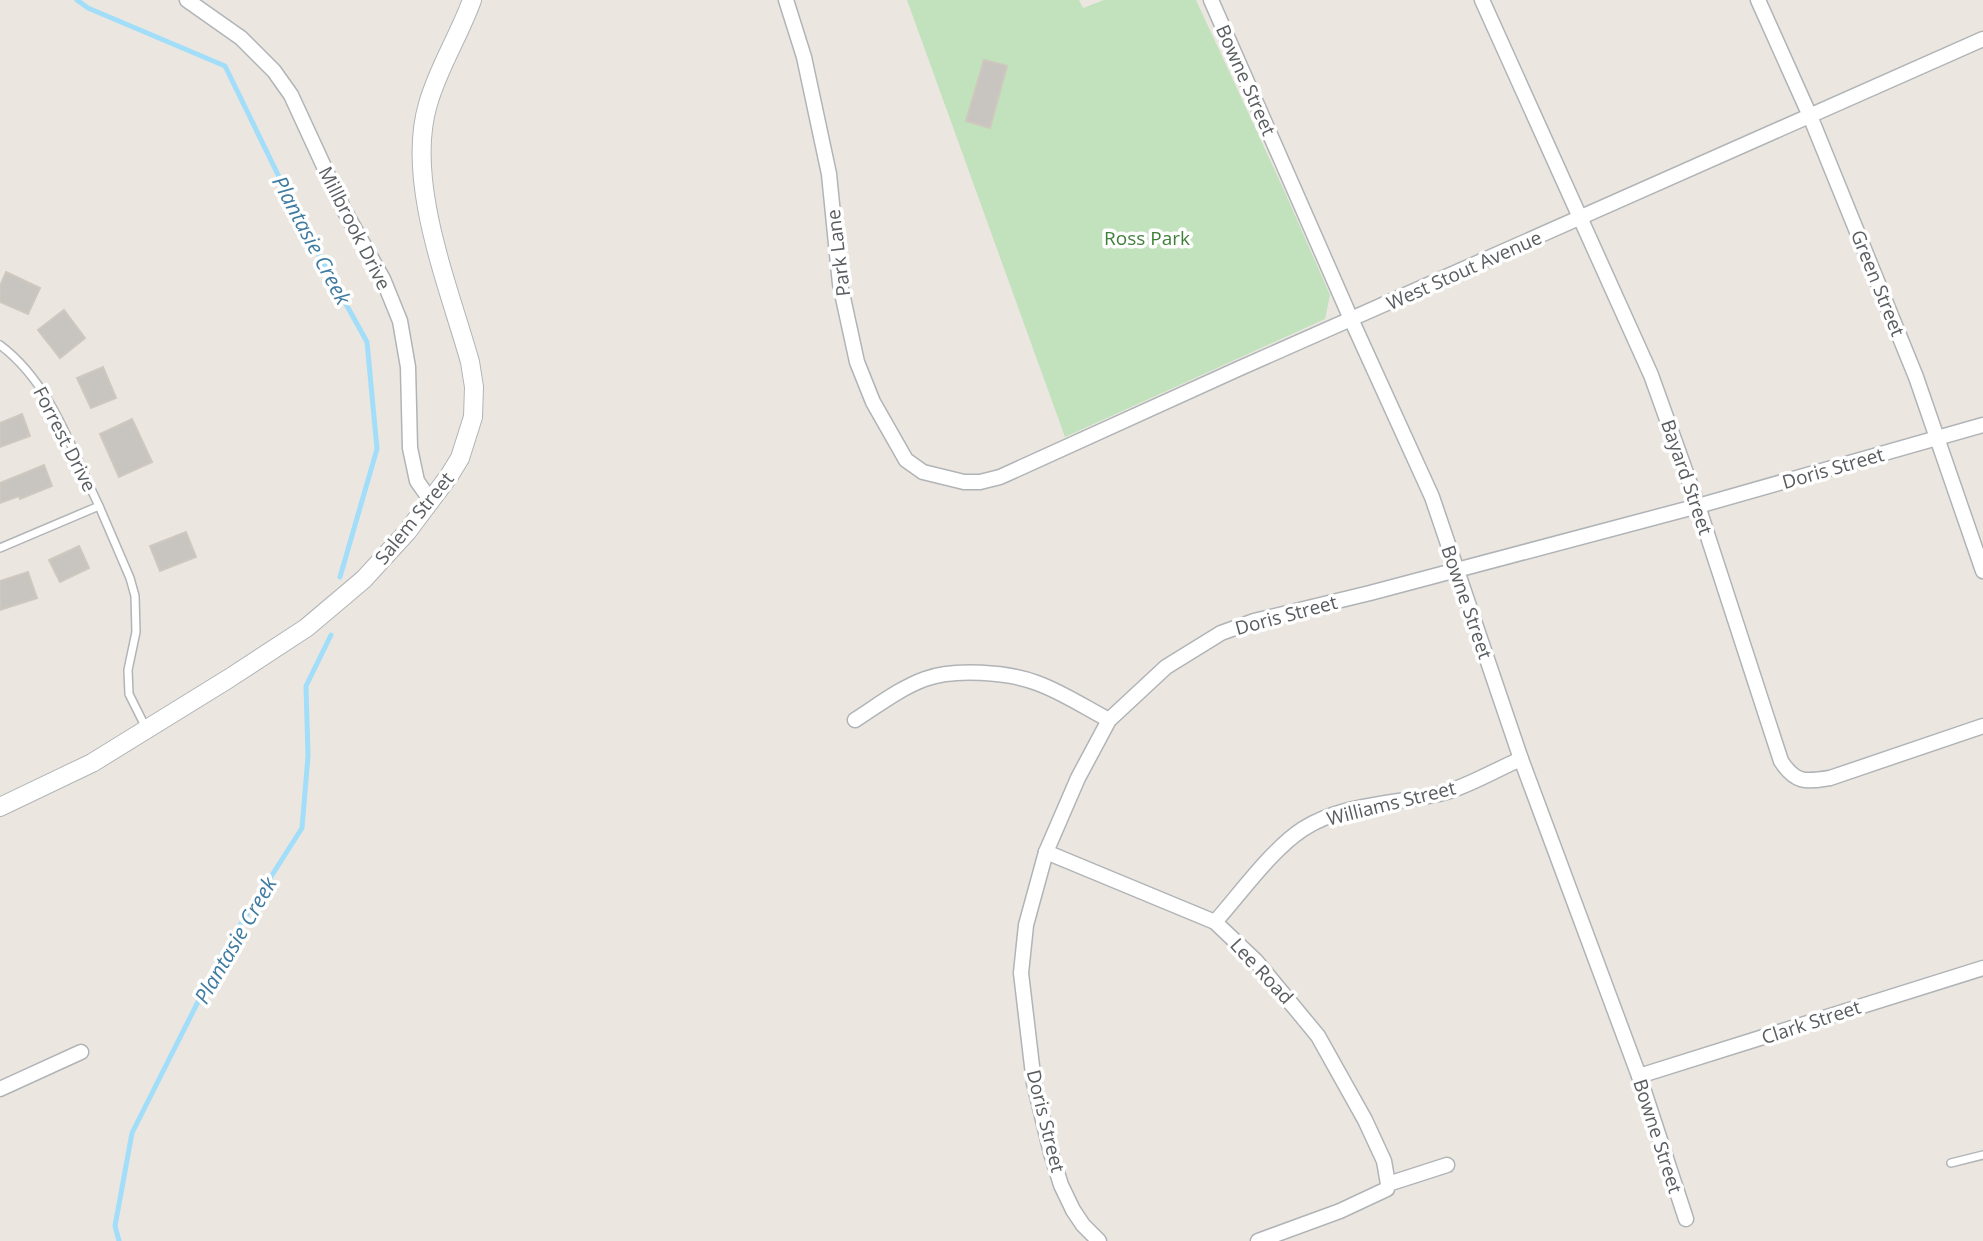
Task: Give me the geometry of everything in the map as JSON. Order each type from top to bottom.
[{"type":"street","name":"Millbrook Drive","points":[[187,0],[241,38],[274,71],[291,95],[344,210],[383,279],[400,321],[408,367],[412,459],[417,481],[431,500]]},
{"type":"street","name":"Salem Street","points":[[0,807],[92,763],[228,679],[327,612],[386,556],[455,467],[468,439],[473,417],[474,387],[470,362],[428,209],[423,172],[423,124],[437,79],[472,0]]},
{"type":"street","name":"Park Lane","points":[[786,0],[804,57],[829,174],[839,284],[857,362],[873,402],[906,460],[923,472],[940,477]]},
{"type":"street","name":"Bowne Street","points":[[1211,0],[1350,319],[1432,497],[1521,759],[1639,1076],[1686,1219]]},
{"type":"street","name":"Bayard Street","points":[[1482,0],[1651,375],[1698,506],[1781,761],[1787,771],[1797,779],[1810,781],[1830,778],[1983,726]]},
{"type":"street","name":"Green Street","points":[[1758,0],[1810,117],[1916,377],[1983,571]]},
{"type":"street","name":"West Stout Avenue","points":[[940,477],[964,482],[980,482],[1000,477],[1983,39]]},
{"type":"street","name":"Doris Street","points":[[1099,1241],[1083,1225],[1061,1185],[1034,1083],[1021,973],[1026,925],[1046,852],[1078,778],[1109,720],[1166,667],[1221,632],[1254,621],[1698,506],[1983,425]]},
{"type":"street","points":[[855,720],[926,678],[979,673],[1037,682],[1109,720]]},
{"type":"street","name":"Williams Street","points":[[1215,922],[1285,844],[1313,824],[1354,809],[1446,793],[1521,759]]},
{"type":"street","name":"Lee Road","points":[[1046,852],[1215,922],[1255,961],[1318,1036],[1365,1120],[1384,1161],[1388,1184]]},
{"type":"street","name":"Clark Street","points":[[1639,1076],[1983,968]]},
{"type":"street","points":[[0,1089],[81,1052]]},
{"type":"street","points":[[1258,1241],[1340,1211],[1387,1189],[1388,1184],[1447,1165]]},
{"type":"lane","name":"Forrest Drive","points":[[0,345],[32,375],[46,395],[130,578],[135,596],[136,632],[128,670],[129,694],[146,728]]},
{"type":"lane","name":"Forrest Drive","points":[[0,548],[99,506]]},
{"type":"lane","points":[[1951,1163],[1983,1155]]},
{"type":"green space","name":"Ross Park","points":[[907,0],[1079,0],[1083,8],[1104,0],[1196,0],[1330,295],[1325,319],[1065,437]]},
{"type":"building","points":[[984,60],[1007,66],[990,128],[966,121]]},
{"type":"building","points":[[6,272],[40,288],[28,314],[0,302],[0,286]]},
{"type":"building","points":[[64,310],[85,338],[60,358],[38,330]]},
{"type":"building","points":[[103,367],[116,398],[91,408],[77,378]]},
{"type":"building","points":[[22,414],[30,436],[0,447],[0,423]]},
{"type":"building","points":[[132,419],[152,462],[119,477],[100,434]]},
{"type":"building","points":[[44,465],[52,486],[20,499],[19,496],[0,503],[0,483]]},
{"type":"building","points":[[186,532],[196,557],[160,571],[150,546]]},
{"type":"building","points":[[79,546],[89,568],[60,582],[49,560]]},
{"type":"building","points":[[28,572],[37,598],[0,610],[0,581]]},
{"type":"waterway","name":"Plantasie Creek","points":[[77,0],[88,8],[225,66],[304,228],[367,342],[377,449],[340,577]]},
{"type":"waterway","name":"Plantasie Creek","points":[[119,1241],[115,1226],[132,1133],[223,952],[302,828],[308,756],[306,686],[331,635]]}]
